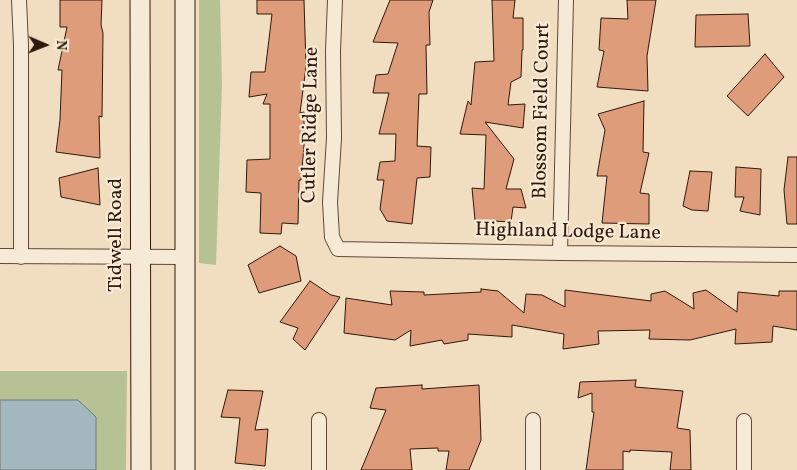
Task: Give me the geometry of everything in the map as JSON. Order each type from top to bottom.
[{"type":"main road","name":"Tidwell Road","points":[[140,0],[139,257],[141,470]]},
{"type":"main road","points":[[185,0],[185,470]]},
{"type":"street","points":[[20,0],[21,256]]},
{"type":"street","name":"Cutler Ridge Lane","points":[[335,0],[333,171],[330,202],[332,236],[338,249]]},
{"type":"street","name":"Blossom Field Court","points":[[560,254],[566,0]]},
{"type":"street","name":"Highland Lodge Lane","points":[[338,249],[560,254],[797,256]]},
{"type":"street","points":[[0,256],[185,257]]},
{"type":"street","points":[[319,420],[319,470]]},
{"type":"street","points":[[532,420],[533,470]]},
{"type":"street","points":[[744,421],[744,470]]},
{"type":"green space","points":[[199,0],[220,0],[222,84],[216,265],[199,263]]},
{"type":"green space","points":[[0,371],[127,371],[126,470],[0,470]]},
{"type":"water","points":[[0,400],[78,400],[96,417],[96,470],[0,470]]},
{"type":"building","points":[[60,0],[102,0],[102,117],[99,116],[100,158],[56,152],[60,120],[62,70],[58,70],[67,27],[60,27]]},
{"type":"building","points":[[257,0],[304,0],[306,67],[300,113],[304,112],[304,146],[301,180],[299,180],[298,224],[282,223],[281,234],[260,233],[261,193],[246,192],[247,160],[270,159],[270,104],[263,104],[267,94],[249,97],[251,72],[265,72],[272,14],[257,14]]},
{"type":"building","points":[[390,0],[433,0],[429,12],[430,45],[426,45],[427,94],[419,94],[417,146],[431,147],[430,177],[417,178],[412,224],[387,221],[380,209],[384,180],[377,180],[380,162],[395,161],[396,134],[379,134],[389,93],[373,93],[376,75],[388,74],[398,43],[373,42]]},
{"type":"building","points":[[492,0],[515,0],[513,18],[523,18],[521,77],[511,82],[508,105],[525,104],[523,128],[485,122],[514,159],[506,189],[521,189],[526,208],[513,207],[511,222],[475,220],[472,188],[484,189],[486,135],[460,134],[468,101],[471,105],[475,62],[494,61]]},
{"type":"building","points":[[627,0],[656,0],[647,56],[648,91],[597,87],[604,51],[599,50],[601,18],[628,19]]},
{"type":"building","points":[[748,14],[750,46],[695,47],[696,15]]},
{"type":"building","points":[[765,54],[784,77],[748,116],[727,96]]},
{"type":"building","points":[[644,101],[643,152],[649,153],[640,193],[649,194],[649,224],[602,223],[607,176],[597,176],[605,130],[598,114]]},
{"type":"building","points":[[788,157],[797,157],[797,224],[787,224],[784,190]]},
{"type":"building","points":[[736,167],[761,169],[760,215],[740,211],[744,197],[735,197]]},
{"type":"building","points":[[98,168],[100,205],[61,197],[59,178]]},
{"type":"building","points":[[690,171],[712,172],[708,211],[692,210],[683,206]]},
{"type":"building","points":[[280,246],[296,256],[301,281],[259,293],[248,265]]},
{"type":"building","points":[[310,281],[331,295],[340,297],[305,350],[293,339],[298,328],[280,322]]},
{"type":"building","points":[[481,289],[498,291],[524,313],[526,294],[542,295],[565,307],[565,290],[651,301],[651,294],[665,291],[694,309],[693,293],[706,290],[737,312],[738,292],[779,296],[779,291],[797,291],[797,330],[773,326],[772,342],[735,344],[736,329],[690,340],[649,339],[650,330],[598,331],[599,344],[563,349],[564,334],[512,325],[512,337],[468,334],[468,340],[444,344],[442,340],[410,346],[411,330],[395,340],[344,333],[346,298],[392,305],[390,291],[424,292],[424,295],[481,292]]},
{"type":"building","points":[[636,380],[635,387],[683,391],[677,428],[690,430],[691,470],[670,470],[672,452],[630,450],[630,452],[623,451],[623,470],[586,470],[594,412],[592,412],[592,393],[578,398],[580,382]]},
{"type":"building","points":[[422,385],[422,389],[479,385],[481,440],[469,470],[446,470],[449,451],[438,451],[438,448],[410,449],[412,470],[361,470],[386,410],[370,408],[376,388]]},
{"type":"building","points":[[228,390],[263,391],[255,430],[268,429],[265,466],[235,463],[240,418],[221,417]]}]
